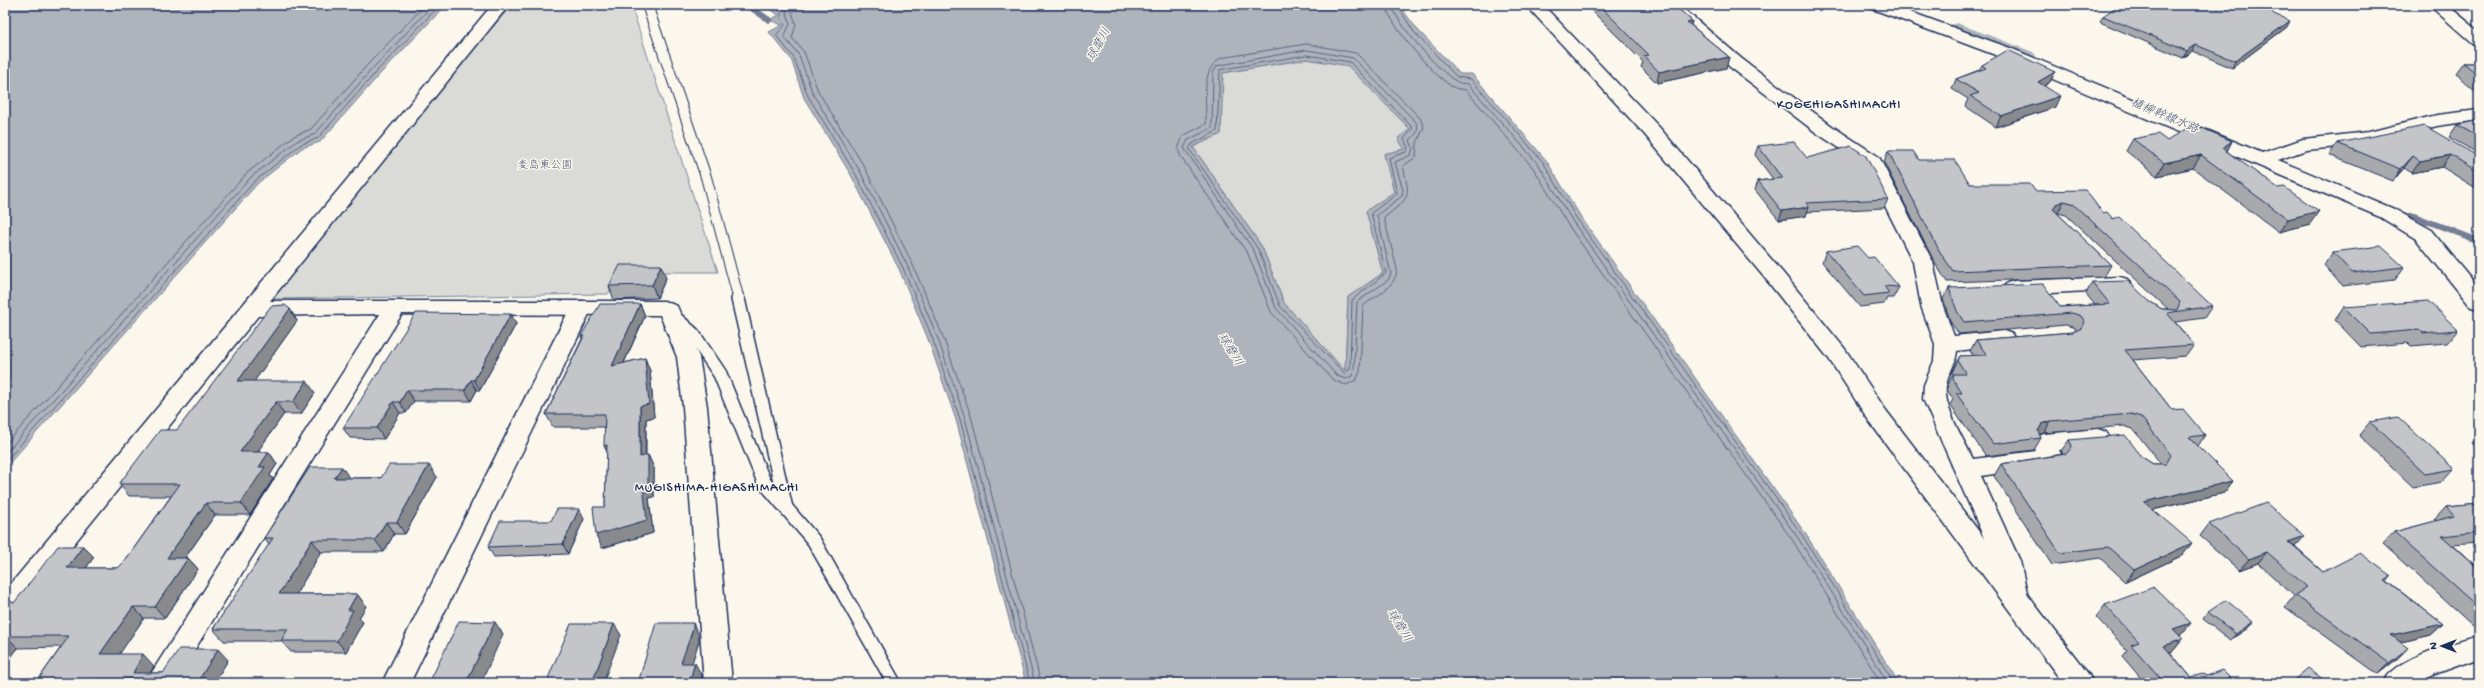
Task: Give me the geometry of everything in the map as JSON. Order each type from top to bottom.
[{"type":"street","points":[[5,610],[501,5]]},
{"type":"street","points":[[1534,5],[1652,131],[1781,283],[1837,354],[1877,415],[2079,683]]},
{"type":"street","points":[[1670,5],[1736,63],[1825,130],[1872,161],[1937,291],[1932,306],[1946,344],[1945,361],[1935,384],[1934,399],[1966,469],[1971,485],[2007,561],[2015,597]]},
{"type":"street","points":[[1876,5],[2004,52],[2266,158],[2404,222],[2422,234],[2479,302]]},
{"type":"street","points":[[2437,5],[2479,40]]},
{"type":"street","points":[[2266,158],[2303,145],[2369,138],[2437,121],[2479,115]]},
{"type":"street","points":[[2416,127],[2435,138]]},
{"type":"street","points":[[1993,289],[2133,289],[2104,263]]},
{"type":"street","points":[[251,309],[396,307],[664,308],[672,315],[688,357],[695,407],[718,683]]},
{"type":"street","points":[[159,683],[396,307]]},
{"type":"street","points":[[396,683],[581,308]]},
{"type":"street","points":[[1946,344],[2021,338]]},
{"type":"street","points":[[1966,469],[2051,458],[2044,443],[2116,436]]},
{"type":"street","points":[[2397,683],[2426,665],[2479,647]]},
{"type":"lane","points":[[647,5],[706,177],[745,324],[786,508]]},
{"type":"lane","points":[[672,315],[693,334],[720,374],[764,482],[814,542],[894,683]]},
{"type":"green space","name":"麦島東公園","points":[[512,5],[631,5],[718,272],[621,272],[608,294],[271,299],[423,106]]},
{"type":"green space","points":[[1307,59],[1348,65],[1410,129],[1404,149],[1384,154],[1394,192],[1366,211],[1383,273],[1348,297],[1345,371],[1284,303],[1262,247],[1193,147],[1221,134],[1222,73]]},
{"type":"water","points":[[5,5],[446,5],[380,74],[320,142],[302,148],[258,183],[5,468]]},
{"type":"water","name":"球磨川","points":[[763,5],[1399,5],[1417,29],[1460,74],[1472,74],[1546,160],[1581,217],[1805,533],[1899,683],[1026,683],[956,420],[928,339],[899,269],[851,175],[804,98],[791,59],[769,32],[782,25],[769,20],[779,15]],"holes":[[[1307,59],[1348,66],[1410,129],[1398,138],[1404,149],[1384,154],[1394,192],[1366,211],[1383,273],[1348,297],[1345,371],[1284,303],[1262,247],[1193,147],[1221,134],[1223,73]]]},
{"type":"building","points":[[1599,5],[1674,5],[1692,21],[1687,22],[1729,57],[1659,72],[1644,56],[1649,55]]},
{"type":"building","points":[[2119,5],[2266,5],[2274,14],[2290,21],[2235,61],[2196,45],[2187,51],[2103,16]]},
{"type":"building","points":[[2008,50],[2055,72],[2038,82],[2060,96],[2001,116],[1970,96],[1979,93],[1956,79],[1986,68],[1982,65]]},
{"type":"building","points":[[2464,63],[2479,63],[2479,76]]},
{"type":"building","points":[[2479,120],[2479,137],[2457,125]]},
{"type":"building","points":[[2193,124],[2232,141],[2222,148],[2278,188],[2284,187],[2319,211],[2288,219],[2201,155],[2164,163],[2133,139],[2158,134],[2167,141]]},
{"type":"building","points":[[2425,126],[2479,157],[2479,172],[2450,155],[2420,161],[2413,156],[2401,169],[2337,143]]},
{"type":"building","points":[[1794,142],[1807,158],[1851,146],[1866,156],[1888,199],[1806,203],[1809,207],[1782,211],[1758,181],[1782,178],[1758,146]]},
{"type":"building","points":[[1888,151],[1913,151],[1919,160],[1955,160],[1970,184],[2030,184],[2035,191],[2085,190],[2103,213],[2107,212],[2113,219],[2119,217],[2212,306],[2167,313],[2194,345],[2125,350],[2172,410],[2183,409],[2205,435],[2189,437],[2233,481],[2144,502],[2192,543],[2134,570],[2108,547],[2060,553],[2001,464],[2066,454],[2072,447],[2069,440],[2125,435],[2142,457],[2153,464],[2166,464],[2171,455],[2141,417],[2131,414],[2051,421],[2042,424],[2038,431],[2041,438],[1993,444],[1956,393],[1962,393],[1953,379],[1954,374],[1966,374],[1958,361],[1960,356],[1987,355],[1976,340],[2073,332],[2082,328],[2085,322],[2081,316],[2072,313],[1964,322],[1957,311],[1949,288],[2043,284],[2060,307],[2110,304],[2092,282],[2128,281],[2149,301],[2162,309],[2177,310],[2180,302],[2072,203],[2064,201],[2056,204],[2053,209],[2111,265],[1953,271],[1940,252]]},
{"type":"building","points":[[1857,246],[1868,258],[1874,257],[1899,287],[1884,286],[1889,293],[1864,296],[1826,251]]},
{"type":"building","points":[[2381,246],[2404,267],[2352,273],[2333,252]]},
{"type":"building","points":[[620,265],[661,265],[652,285],[609,286]]},
{"type":"building","points":[[2428,301],[2458,330],[2422,333],[2419,330],[2371,334],[2344,307]]},
{"type":"building","points":[[600,304],[640,304],[612,366],[645,358],[649,404],[640,406],[640,457],[648,455],[648,485],[643,486],[647,520],[596,535],[593,507],[605,507],[607,445],[604,446],[605,414],[546,414],[584,336],[581,336]]},
{"type":"building","points":[[285,305],[290,309],[238,381],[307,381],[293,402],[276,402],[240,452],[269,452],[259,467],[265,467],[241,503],[206,503],[167,558],[188,558],[155,607],[133,607],[100,654],[143,654],[133,673],[163,673],[179,649],[218,649],[197,683],[151,683],[154,679],[92,679],[89,683],[26,683],[28,680],[38,680],[69,636],[6,636],[5,638],[5,608],[11,601],[14,603],[58,546],[83,546],[67,568],[118,568],[124,562],[180,484],[119,484],[160,430],[177,430],[271,306]]},
{"type":"building","points":[[416,313],[511,314],[474,380],[471,380],[465,390],[407,390],[400,402],[393,402],[377,428],[343,428]]},
{"type":"building","points":[[2398,417],[2454,469],[2425,474],[2370,422]]},
{"type":"building","points":[[389,465],[429,465],[397,522],[386,522],[375,540],[312,540],[279,594],[357,594],[348,610],[353,610],[337,641],[281,641],[288,629],[213,629],[273,538],[264,538],[310,467],[342,467],[334,478],[381,478]]},
{"type":"building","points":[[2266,503],[2305,536],[2288,542],[2323,572],[2360,553],[2391,576],[2385,580],[2443,624],[2391,635],[2408,648],[2389,663],[2295,595],[2307,587],[2267,552],[2249,559],[2209,524]]},
{"type":"building","points":[[2479,504],[2479,532],[2442,536],[2479,569],[2479,608],[2394,532],[2454,516],[2446,507]]},
{"type":"building","points":[[557,509],[579,509],[563,544],[488,547],[500,521],[551,521]]},
{"type":"building","points":[[2154,587],[2191,623],[2173,629],[2183,639],[2164,646],[2191,677],[2203,674],[2206,676],[2222,670],[2235,683],[2165,683],[2131,645],[2139,642],[2105,605]]},
{"type":"building","points":[[2226,600],[2253,622],[2236,634],[2208,612]]},
{"type":"building","points":[[459,621],[495,622],[466,683],[429,683]]},
{"type":"building","points":[[656,623],[693,623],[693,629],[681,663],[695,663],[689,683],[638,683]]},
{"type":"building","points":[[571,624],[614,624],[592,683],[546,683]]},
{"type":"building","points":[[2308,668],[2328,683],[2287,683],[2295,679]]},
{"type":"building","points":[[2479,678],[2479,683],[2468,683]]},
{"type":"waterway","points":[[747,5],[769,20]]},
{"type":"waterway","name":"植柳幹線水路","points":[[1957,29],[2026,56]]},
{"type":"waterway","points":[[2402,216],[2414,216],[2479,241]]},
{"type":"district","name":"KOGEHIGASHIMACHI","points":[[1839,103]]},
{"type":"district","name":"MUGISHIMA-HIGASHIMACHI","points":[[717,486]]}]
